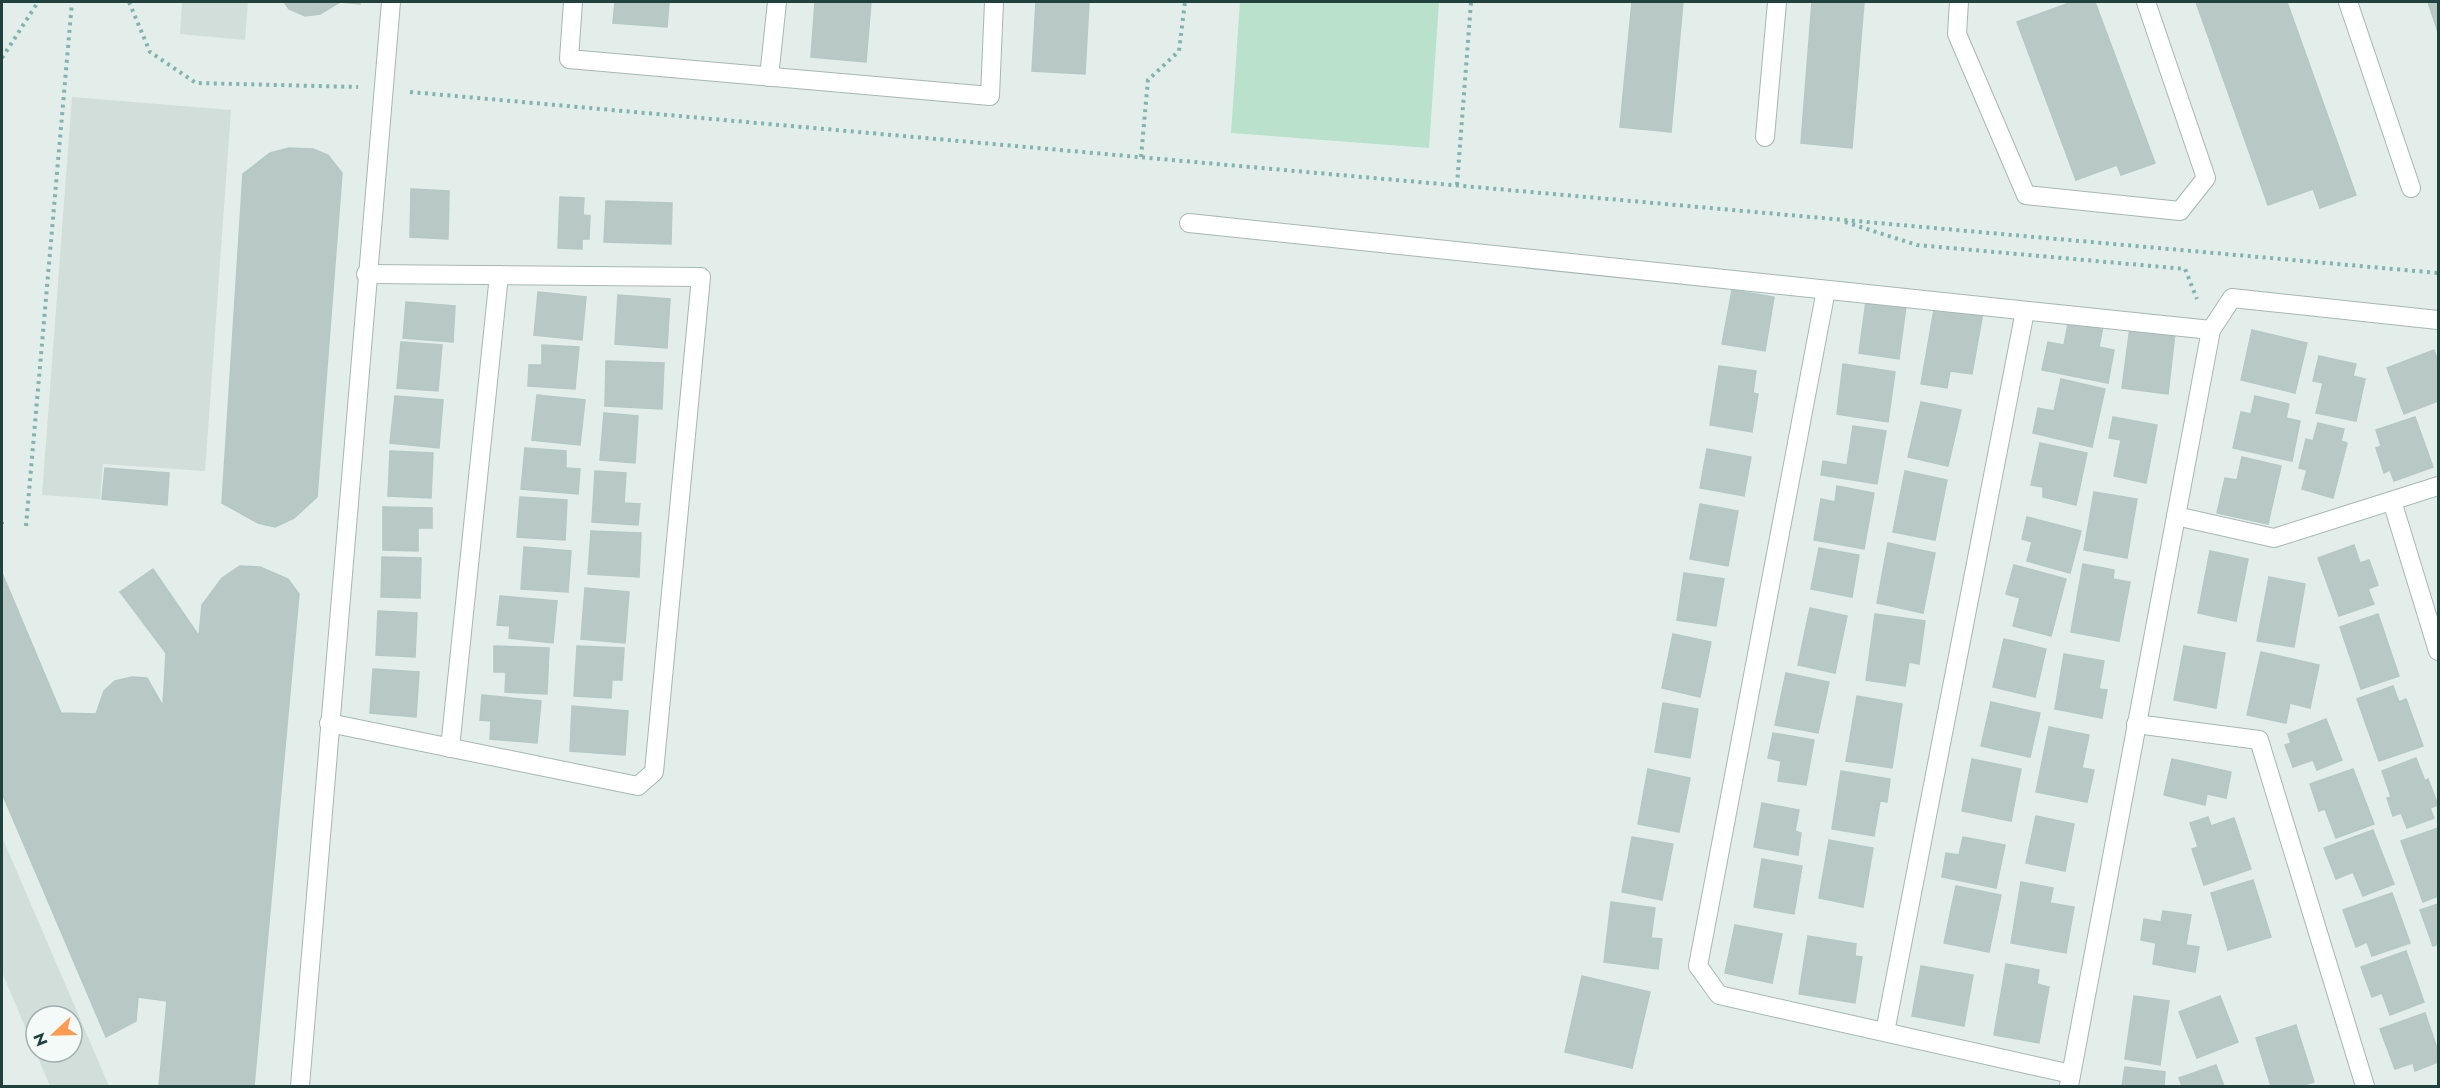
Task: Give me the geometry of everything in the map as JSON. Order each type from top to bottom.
[{"type":"street","points":[[300,1086],[366,274],[391,2]]},
{"type":"street","points":[[573,2],[569,59],[990,96],[994,2]]},
{"type":"street","points":[[770,77],[777,2]]},
{"type":"street","points":[[1765,137],[1777,2]]},
{"type":"street","points":[[1959,2],[1957,34],[2026,195],[2180,211],[2206,178],[2146,2]]},
{"type":"street","points":[[2348,2],[2411,188]]},
{"type":"street","points":[[1189,223],[2211,330]]},
{"type":"street","points":[[329,723],[638,786],[654,772],[701,277],[366,274]]},
{"type":"street","points":[[450,748],[498,275]]},
{"type":"street","points":[[1826,290],[1698,966],[1719,995],[1885,1032],[2070,1080],[2211,330],[2232,298],[2439,320]]},
{"type":"street","points":[[1885,1032],[2025,311]]},
{"type":"street","points":[[2176,516],[2274,538],[2439,486]]},
{"type":"street","points":[[2392,501],[2439,651]]},
{"type":"street","points":[[2136,724],[2259,740],[2365,1086]]},
{"type":"path","points":[[2,58],[38,2]]},
{"type":"path","points":[[26,526],[72,2]]},
{"type":"path","points":[[129,2],[150,52],[196,83],[363,87]]},
{"type":"path","points":[[1141,157],[1148,80],[1179,51],[1185,2]]},
{"type":"path","points":[[1457,185],[1471,2]]},
{"type":"path","points":[[410,92],[2439,273]]},
{"type":"path","points":[[1836,219],[1917,244],[2185,269],[2211,330]]},
{"type":"shaded area","points":[[182,2],[248,2],[245,40],[180,34]]},
{"type":"shaded area","points":[[72,97],[231,110],[205,471],[103,464],[100,499],[42,495]]},
{"type":"shaded area","points":[[2,837],[74,1004],[24,1004],[24,1024],[2,972]]},
{"type":"shaded area","points":[[84,1028],[109,1086],[50,1086],[41,1064],[84,1064]]},
{"type":"green space","points":[[1240,2],[1439,2],[1429,148],[1231,133]]},
{"type":"building","points":[[284,2],[340,2],[320,14],[305,16],[289,9]]},
{"type":"building","points":[[615,2],[669,2],[667,27],[613,23]]},
{"type":"building","points":[[815,2],[871,2],[866,62],[811,57]]},
{"type":"building","points":[[1036,2],[1089,2],[1085,74],[1032,71]]},
{"type":"building","points":[[1632,2],[1683,2],[1671,132],[1620,127]]},
{"type":"building","points":[[1812,2],[1864,2],[1852,148],[1801,143]]},
{"type":"building","points":[[2072,2],[2095,2],[2155,163],[2121,175],[2117,165],[2076,180],[2017,22]]},
{"type":"building","points":[[2196,2],[2287,2],[2356,195],[2320,208],[2313,189],[2268,205]]},
{"type":"building","points":[[2428,2],[2438,2],[2438,32]]},
{"type":"building","points":[[289,148],[313,149],[328,155],[342,173],[317,497],[294,518],[275,527],[258,523],[222,503],[243,174],[270,153]]},
{"type":"building","points":[[411,189],[449,191],[448,239],[410,237]]},
{"type":"building","points":[[560,197],[584,198],[583,215],[590,216],[589,239],[582,239],[582,249],[558,248]]},
{"type":"building","points":[[606,201],[672,203],[671,244],[604,242]]},
{"type":"building","points":[[1732,290],[1774,297],[1765,351],[1722,344]]},
{"type":"building","points":[[538,292],[586,297],[582,340],[534,335]]},
{"type":"building","points":[[618,295],[670,299],[667,348],[615,344]]},
{"type":"building","points":[[1866,301],[1906,306],[1899,359],[1859,353]]},
{"type":"building","points":[[406,302],[455,306],[453,342],[403,338]]},
{"type":"building","points":[[1935,304],[1983,312],[1972,374],[1950,371],[1947,388],[1921,384]]},
{"type":"building","points":[[2069,319],[2103,326],[2099,347],[2114,350],[2108,383],[2042,370],[2048,342],[2064,345]]},
{"type":"building","points":[[2130,327],[2175,333],[2168,394],[2122,388]]},
{"type":"building","points":[[2252,330],[2307,343],[2295,393],[2241,380]]},
{"type":"building","points":[[401,342],[442,345],[438,391],[397,388]]},
{"type":"building","points":[[542,345],[579,347],[575,389],[528,386],[529,365],[542,365]]},
{"type":"building","points":[[2434,350],[2438,362],[2438,401],[2404,414],[2387,368]]},
{"type":"building","points":[[2319,356],[2356,364],[2353,376],[2365,379],[2356,421],[2316,413],[2323,383],[2313,381]]},
{"type":"building","points":[[606,361],[664,363],[662,409],[605,406]]},
{"type":"building","points":[[1843,364],[1895,372],[1888,422],[1837,414]]},
{"type":"building","points":[[1719,366],[1756,371],[1753,393],[1758,394],[1752,432],[1710,425]]},
{"type":"building","points":[[2061,379],[2105,389],[2092,447],[2033,433],[2038,408],[2054,411]]},
{"type":"building","points":[[537,395],[585,400],[580,445],[532,440]]},
{"type":"building","points":[[395,396],[443,400],[439,448],[390,443]]},
{"type":"building","points":[[2255,396],[2289,404],[2286,418],[2300,421],[2292,461],[2233,448],[2241,412],[2251,414]]},
{"type":"building","points":[[1921,402],[1961,410],[1948,466],[1908,457]]},
{"type":"building","points":[[604,413],[638,416],[635,463],[600,460]]},
{"type":"building","points":[[2113,417],[2157,425],[2146,483],[2114,476],[2121,440],[2109,438]]},
{"type":"building","points":[[2415,417],[2433,467],[2394,481],[2390,470],[2384,473],[2376,448],[2381,446],[2376,430]]},
{"type":"building","points":[[2318,423],[2344,429],[2341,441],[2347,443],[2333,498],[2302,489],[2307,470],[2299,468],[2306,439],[2313,441]]},
{"type":"building","points":[[1853,426],[1886,431],[1877,484],[1821,475],[1823,461],[1847,465]]},
{"type":"building","points":[[2040,443],[2087,453],[2076,505],[2043,497],[2043,487],[2031,485]]},
{"type":"building","points":[[525,448],[566,451],[566,468],[580,469],[578,494],[521,489]]},
{"type":"building","points":[[1707,449],[1751,457],[1744,496],[1700,488]]},
{"type":"building","points":[[390,451],[433,453],[431,498],[388,496]]},
{"type":"building","points":[[2242,457],[2281,466],[2268,524],[2217,513],[2225,478],[2237,480]]},
{"type":"building","points":[[105,468],[169,473],[167,505],[102,499]]},
{"type":"building","points":[[595,471],[626,473],[624,503],[640,504],[638,525],[592,522]]},
{"type":"building","points":[[1905,471],[1947,480],[1935,540],[1893,532]]},
{"type":"building","points":[[1837,486],[1874,493],[1864,549],[1814,540],[1821,499],[1835,502]]},
{"type":"building","points":[[2094,492],[2137,499],[2127,558],[2084,550]]},
{"type":"building","points":[[520,497],[567,500],[565,540],[517,537]]},
{"type":"building","points":[[1700,504],[1738,511],[1728,566],[1690,559]]},
{"type":"building","points":[[383,507],[432,508],[432,528],[418,528],[418,551],[383,550]]},
{"type":"building","points":[[2027,517],[2081,531],[2070,573],[2027,561],[2032,542],[2022,539]]},
{"type":"building","points":[[591,531],[641,533],[639,577],[588,574]]},
{"type":"building","points":[[1888,543],[1935,553],[1923,613],[1877,603]]},
{"type":"building","points":[[2354,545],[2360,563],[2369,560],[2378,585],[2368,589],[2374,604],[2339,616],[2318,558]]},
{"type":"building","points":[[524,547],[571,551],[568,592],[521,589]]},
{"type":"building","points":[[1819,548],[1859,555],[1852,597],[1811,589]]},
{"type":"building","points":[[2210,551],[2248,559],[2236,621],[2198,613]]},
{"type":"building","points":[[382,557],[421,558],[420,598],[381,597]]},
{"type":"building","points":[[2083,564],[2114,570],[2113,579],[2130,582],[2119,641],[2071,632]]},
{"type":"building","points":[[2014,565],[2066,579],[2051,636],[2013,626],[2020,598],[2006,594]]},
{"type":"building","points":[[240,566],[260,567],[288,579],[299,594],[254,1086],[159,1086],[167,1001],[138,997],[136,1021],[106,1037],[2,793],[2,573],[61,713],[96,714],[104,691],[115,681],[132,677],[147,678],[163,706],[166,653],[120,592],[153,569],[199,636],[202,605],[222,578]]},
{"type":"building","points":[[1684,573],[1724,579],[1716,626],[1677,620]]},
{"type":"building","points":[[2269,577],[2305,584],[2294,647],[2257,641]]},
{"type":"building","points":[[585,588],[629,592],[625,643],[581,639]]},
{"type":"building","points":[[500,596],[557,601],[553,643],[509,638],[510,626],[497,625]]},
{"type":"building","points":[[1810,608],[1847,616],[1835,673],[1798,665]]},
{"type":"building","points":[[378,611],[417,613],[415,657],[376,655]]},
{"type":"building","points":[[1875,614],[1925,621],[1919,664],[1909,662],[1905,686],[1866,680]]},
{"type":"building","points":[[2378,614],[2399,676],[2361,689],[2340,627]]},
{"type":"building","points":[[1673,634],[1711,642],[1700,697],[1662,688]]},
{"type":"building","points":[[2004,639],[2046,649],[2035,697],[1993,687]]},
{"type":"building","points":[[494,646],[549,648],[547,694],[505,692],[506,672],[494,672]]},
{"type":"building","points":[[577,646],[624,648],[622,680],[612,680],[611,698],[574,696]]},
{"type":"building","points":[[2184,646],[2225,653],[2216,708],[2174,700]]},
{"type":"building","points":[[2261,652],[2319,665],[2310,708],[2290,703],[2286,723],[2247,715]]},
{"type":"building","points":[[2064,654],[2104,661],[2099,689],[2107,690],[2102,718],[2055,709]]},
{"type":"building","points":[[373,669],[419,672],[416,717],[370,713]]},
{"type":"building","points":[[1786,673],[1829,682],[1818,733],[1775,725]]},
{"type":"building","points":[[2393,686],[2399,702],[2406,699],[2423,746],[2379,761],[2357,699]]},
{"type":"building","points":[[482,695],[541,701],[537,743],[490,739],[491,721],[480,720]]},
{"type":"building","points":[[1857,696],[1902,704],[1892,768],[1846,761]]},
{"type":"building","points":[[1991,702],[2040,713],[2030,757],[1981,746]]},
{"type":"building","points":[[1663,703],[1698,709],[1690,758],[1655,752]]},
{"type":"building","points":[[572,706],[628,711],[625,755],[570,751]]},
{"type":"building","points":[[2326,719],[2342,760],[2317,770],[2313,760],[2293,767],[2285,745],[2291,743],[2288,734]]},
{"type":"building","points":[[2049,727],[2089,735],[2082,768],[2094,770],[2087,802],[2036,792]]},
{"type":"building","points":[[1773,733],[1814,740],[1806,785],[1778,781],[1781,761],[1768,758]]},
{"type":"building","points":[[2416,758],[2425,781],[2428,779],[2438,805],[2430,808],[2434,818],[2407,828],[2401,813],[2393,816],[2387,798],[2391,797],[2382,771]]},
{"type":"building","points":[[1972,759],[2021,769],[2011,821],[1962,811]]},
{"type":"building","points":[[2172,759],[2231,772],[2226,798],[2207,794],[2205,805],[2164,795]]},
{"type":"building","points":[[1648,769],[1690,778],[1679,832],[1638,824]]},
{"type":"building","points":[[2353,769],[2374,824],[2336,838],[2325,809],[2319,811],[2310,784]]},
{"type":"building","points":[[1841,771],[1890,779],[1887,802],[1880,801],[1874,836],[1832,829]]},
{"type":"building","points":[[1762,803],[1799,810],[1795,831],[1801,833],[1798,855],[1754,847]]},
{"type":"building","points":[[2036,816],[2074,824],[2065,871],[2026,863]]},
{"type":"building","points":[[2208,817],[2211,826],[2234,818],[2251,869],[2204,885],[2192,849],[2198,847],[2190,823]]},
{"type":"building","points":[[2438,828],[2438,896],[2423,902],[2401,841]]},
{"type":"building","points":[[2373,830],[2394,884],[2363,896],[2353,872],[2336,879],[2324,848]]},
{"type":"building","points":[[1632,837],[1673,844],[1662,900],[1622,892]]},
{"type":"building","points":[[1963,837],[2005,845],[1996,888],[1942,877],[1946,853],[1959,855]]},
{"type":"building","points":[[1829,840],[1873,848],[1863,907],[1819,898]]},
{"type":"building","points":[[1762,859],[1802,866],[1794,914],[1754,907]]},
{"type":"building","points":[[2253,880],[2271,937],[2228,950],[2211,893]]},
{"type":"building","points":[[2021,882],[2053,888],[2050,903],[2074,907],[2066,953],[2011,943]]},
{"type":"building","points":[[1956,886],[2001,895],[1989,952],[1944,943]]},
{"type":"building","points":[[2392,893],[2410,943],[2372,956],[2367,942],[2356,947],[2343,910]]},
{"type":"building","points":[[1611,902],[1655,908],[1651,938],[1662,939],[1658,969],[1604,962]]},
{"type":"building","points":[[2438,904],[2438,944],[2433,946],[2420,910]]},
{"type":"building","points":[[2163,911],[2191,915],[2186,945],[2199,947],[2195,972],[2153,964],[2156,943],[2141,940],[2144,919],[2161,922]]},
{"type":"building","points":[[1735,925],[1782,934],[1772,983],[1725,973]]},
{"type":"building","points":[[1808,936],[1856,944],[1855,956],[1862,957],[1855,1003],[1799,994]]},
{"type":"building","points":[[2406,951],[2424,1002],[2390,1015],[2382,993],[2372,997],[2361,967]]},
{"type":"building","points":[[2006,964],[2039,970],[2037,984],[2049,987],[2039,1043],[1994,1035]]},
{"type":"building","points":[[1921,966],[1973,975],[1964,1026],[1912,1016]]},
{"type":"building","points":[[1582,976],[1650,992],[1632,1068],[1565,1052]]},
{"type":"building","points":[[2134,996],[2169,1001],[2160,1065],[2125,1059]]},
{"type":"building","points":[[2220,996],[2238,1042],[2197,1058],[2179,1012]]},
{"type":"building","points":[[2425,1013],[2438,1051],[2438,1062],[2415,1071],[2413,1063],[2395,1069],[2380,1029]]},
{"type":"building","points":[[2296,1025],[2314,1082],[2300,1086],[2271,1086],[2256,1038]]},
{"type":"building","points":[[2216,1065],[2224,1086],[2182,1086],[2179,1078]]},
{"type":"building","points":[[2125,1067],[2165,1072],[2164,1086],[2122,1086]]}]
